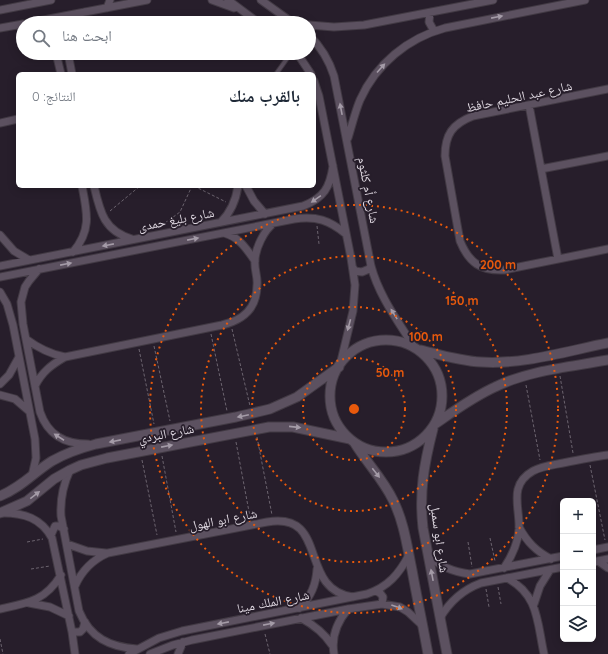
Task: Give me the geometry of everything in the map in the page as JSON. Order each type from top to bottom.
[{"type":"street","points":[[0,10],[52,0]]},
{"type":"street","points":[[108,8],[110,0]]},
{"type":"street","points":[[64,16],[147,0]]},
{"type":"street","points":[[212,0],[244,12]]},
{"type":"street","points":[[228,0],[249,16]]},
{"type":"street","points":[[261,0],[283,16]]},
{"type":"street","points":[[316,26],[349,27],[493,0]]},
{"type":"street","points":[[347,140],[361,99],[377,72],[395,53],[424,34],[585,0]]},
{"type":"street","points":[[82,16],[85,12]]},
{"type":"street","points":[[430,13],[429,22],[434,31]]},
{"type":"street","points":[[0,28],[16,25]]},
{"type":"street","name":"شارع أم كلثوم","points":[[316,43],[322,49],[334,76],[371,266],[381,293],[415,348]]},
{"type":"street","points":[[58,60],[61,72]]},
{"type":"street","points":[[62,72],[64,70],[71,72],[69,60]]},
{"type":"street","points":[[302,60],[310,72]]},
{"type":"street","points":[[316,87],[333,166],[354,285],[353,311],[339,366],[333,379],[330,392],[331,405],[335,418],[341,429],[352,440],[363,458],[379,476],[393,500],[403,526],[428,654]]},
{"type":"street","name":"شارع عبد الحليم حافظ","points":[[608,89],[473,116],[463,120],[454,127],[448,135],[445,146],[445,156],[460,241],[465,252],[472,261],[482,267],[493,270],[504,270],[608,249]]},
{"type":"street","points":[[529,105],[558,259]]},
{"type":"street","points":[[0,123],[16,119]]},
{"type":"street","points":[[541,169],[608,156]]},
{"type":"street","name":"شارع بليغ حمدى","points":[[0,266],[292,209],[313,202],[321,196],[328,187],[332,177],[333,166]]},
{"type":"street","points":[[73,252],[83,238],[86,229],[87,212],[82,188]]},
{"type":"street","points":[[94,188],[101,214],[110,226],[117,232],[134,240]]},
{"type":"street","points":[[220,222],[226,217],[233,206],[238,188]]},
{"type":"street","points":[[247,188],[254,201],[265,214]]},
{"type":"street","points":[[292,209],[295,212],[294,219]]},
{"type":"street","points":[[87,212],[92,214],[101,214]]},
{"type":"street","name":"شارع بليغ حمدى","points":[[0,277],[294,219],[316,218],[338,227],[346,234]]},
{"type":"street","points":[[26,339],[40,349],[57,356],[65,357],[210,328],[240,319],[248,313],[257,295],[258,286],[255,261],[262,238],[269,227],[274,223]]},
{"type":"street","points":[[224,233],[240,241],[255,261]]},
{"type":"street","points":[[0,235],[14,251],[28,260]]},
{"type":"street","points":[[156,235],[159,246]]},
{"type":"street","points":[[352,268],[355,271],[362,272],[369,269],[371,266]]},
{"type":"street","points":[[39,269],[28,281],[22,294],[21,302],[23,324],[40,412],[43,421],[48,428],[61,439],[77,444],[96,444]]},
{"type":"street","points":[[0,292],[7,304],[13,325],[30,412],[36,449],[32,476]]},
{"type":"street","points":[[13,325],[16,322],[21,322],[23,324]]},
{"type":"street","points":[[339,366],[354,350],[364,345],[384,340],[394,341],[458,360],[492,362],[518,361],[608,343]]},
{"type":"street","points":[[352,440],[377,451],[390,452],[415,444],[425,436],[434,425],[440,413],[442,401],[441,383],[434,366],[415,348]]},
{"type":"street","points":[[0,384],[9,375],[19,357]]},
{"type":"street","points":[[35,386],[47,369],[65,357]]},
{"type":"street","points":[[434,425],[481,394],[502,384],[524,376],[608,360]]},
{"type":"street","name":"شارع البردي","points":[[0,496],[18,487],[51,462],[75,450],[96,444],[229,419],[270,409],[297,397],[339,366]]},
{"type":"street","points":[[0,395],[15,399],[23,404],[34,415],[40,412]]},
{"type":"street","name":"شارع ابو سمبل","points":[[434,425],[422,477],[422,528],[447,654]]},
{"type":"street","name":"شارع البردي","points":[[0,513],[27,501],[54,479],[70,470],[92,462],[156,448],[269,427],[294,427],[352,440]]},
{"type":"street","points":[[153,433],[156,448]]},
{"type":"street","points":[[551,559],[532,546],[524,537],[519,527],[516,507],[518,488],[527,475],[541,468],[608,455]]},
{"type":"street","points":[[70,470],[65,481],[61,499],[61,516],[79,611],[92,632],[102,640],[113,645],[137,649]]},
{"type":"street","points":[[0,513],[21,514],[30,517],[38,521],[51,536],[61,575],[75,654]]},
{"type":"street","name":"شارع ابو الهول","points":[[67,544],[87,551],[108,553],[273,521],[282,521],[299,528],[305,535],[317,567],[327,585],[334,592],[343,596],[353,597]]},
{"type":"street","points":[[51,536],[55,526],[59,526],[64,529]]},
{"type":"street","points":[[500,569],[515,549],[519,527]]},
{"type":"street","points":[[596,550],[607,548]]},
{"type":"street","name":"شارع ابو الهول","points":[[75,586],[79,577],[91,563],[108,553]]},
{"type":"street","name":"شارع الملك مينا","points":[[129,654],[159,638],[182,631],[300,608],[376,591],[392,580],[404,565],[409,555]]},
{"type":"street","points":[[428,555],[442,567],[460,573],[476,573],[560,557]]},
{"type":"street","points":[[596,561],[608,559]]},
{"type":"street","points":[[596,561],[608,568]]},
{"type":"street","name":"شارع ابو الهول","points":[[300,608],[308,600],[314,590],[317,578],[317,567]]},
{"type":"street","points":[[440,618],[450,603],[457,596],[464,591],[483,583],[560,568]]},
{"type":"street","points":[[534,604],[540,586],[550,570]]},
{"type":"street","points":[[476,573],[476,580],[483,583]]},
{"type":"street","points":[[0,609],[28,603],[47,592],[61,575]]},
{"type":"street","points":[[507,578],[522,588],[534,604],[544,654]]},
{"type":"street","points":[[376,591],[383,597],[382,604]]},
{"type":"street","points":[[28,603],[50,607],[69,616]]},
{"type":"street","name":"شارع الملك مينا","points":[[150,654],[162,648],[183,642],[300,618],[382,604],[400,608],[408,612],[423,626]]},
{"type":"street","points":[[332,645],[339,622],[348,609]]},
{"type":"street","points":[[300,618],[315,626],[322,632],[332,645],[334,654]]},
{"type":"street","points":[[72,632],[80,632],[83,629],[85,622]]},
{"type":"street","points":[[178,654],[183,642]]},
{"type":"lane","points":[[277,72],[286,60]]},
{"type":"path","points":[[101,214],[137,188]]},
{"type":"path","points":[[160,227],[180,212],[192,188]]},
{"type":"path","points":[[197,188],[233,206]]},
{"type":"path","points":[[316,218],[319,244]]},
{"type":"path","points":[[230,323],[252,414]]},
{"type":"path","points":[[210,328],[229,419]]},
{"type":"path","points":[[153,339],[172,430]]},
{"type":"path","points":[[138,342],[153,433]]},
{"type":"path","points":[[558,369],[575,461]]},
{"type":"path","points":[[524,376],[541,468]]},
{"type":"path","points":[[256,429],[273,521]]},
{"type":"path","points":[[234,433],[252,525]]},
{"type":"path","points":[[156,448],[177,540]]},
{"type":"path","points":[[141,452],[158,544]]},
{"type":"path","points":[[589,458],[607,548]]},
{"type":"path","points":[[27,542],[51,536]]},
{"type":"path","points":[[490,538],[500,569]]},
{"type":"path","points":[[468,542],[476,573]]},
{"type":"path","points":[[31,569],[58,564]]},
{"type":"path","points":[[497,580],[501,604]]},
{"type":"path","points":[[483,583],[489,607]]},
{"type":"path","points":[[264,625],[270,654]]},
{"type":"path","points":[[0,639],[3,654]]}]
